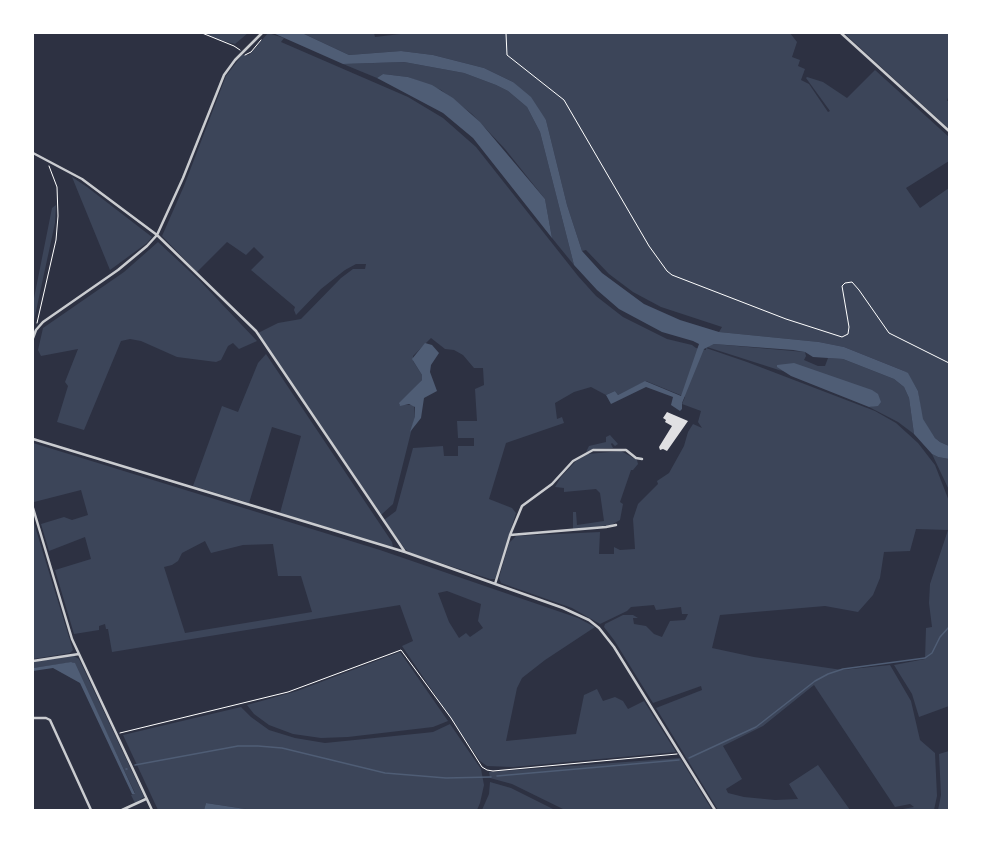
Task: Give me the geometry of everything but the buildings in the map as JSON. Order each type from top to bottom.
[{"type":"street","points":[[33,338],[38,327],[47,318],[123,266],[157,235],[183,178],[227,69],[262,33]]},
{"type":"street","points":[[841,33],[949,131]]},
{"type":"street","points":[[33,153],[82,179],[157,235],[256,331],[405,552]]},
{"type":"street","points":[[33,439],[405,552],[563,608],[589,620],[599,628],[614,647],[715,810]]},
{"type":"street","points":[[495,584],[510,535],[522,506],[552,484],[573,461],[593,450],[623,450],[636,458],[642,459]]},
{"type":"street","points":[[33,508],[72,639],[152,810]]},
{"type":"street","points":[[510,535],[606,528],[616,525]]},
{"type":"street","points":[[33,661],[79,654]]},
{"type":"street","points":[[33,718],[46,718],[50,720],[91,810]]},
{"type":"street","points":[[122,810],[146,798]]},
{"type":"path","points":[[202,33],[237,47]]},
{"type":"path","points":[[506,33],[507,55],[564,100],[650,246],[667,271],[672,275],[786,319],[842,337],[848,334],[849,327],[842,286],[845,283],[852,282],[889,333],[949,363]]},
{"type":"path","points":[[242,53],[249,54],[259,44],[262,37]]},
{"type":"path","points":[[38,327],[37,319],[56,240],[58,216],[57,187],[45,159]]},
{"type":"path","points":[[116,734],[288,692],[332,677],[397,650],[403,652],[482,767],[490,770],[681,753]]},
{"type":"shaded area","points":[[205,33],[248,33],[235,44],[216,39]]},
{"type":"shaded area","points":[[268,33],[284,38],[281,42],[408,97],[443,118],[476,147],[578,276],[596,296],[623,317],[667,339],[692,345],[696,348],[706,350],[706,348],[747,362],[875,411],[896,423],[918,443],[935,465],[949,501],[949,706],[919,717],[912,694],[894,665],[925,659],[926,628],[932,627],[929,603],[930,584],[948,530],[916,529],[910,551],[884,552],[880,578],[873,595],[858,612],[825,606],[720,615],[712,648],[754,657],[842,670],[890,665],[911,701],[920,740],[935,753],[937,796],[934,810],[897,810],[914,807],[910,804],[895,807],[814,685],[763,726],[723,746],[742,779],[726,789],[728,793],[744,797],[775,800],[798,799],[789,784],[818,765],[850,810],[718,810],[656,708],[702,690],[701,686],[653,703],[614,640],[604,627],[605,624],[623,615],[633,615],[638,618],[633,618],[634,624],[646,626],[654,634],[662,637],[670,621],[685,620],[688,614],[682,614],[681,607],[656,610],[654,605],[631,607],[627,611],[600,624],[572,608],[501,583],[499,578],[509,543],[516,536],[600,532],[599,554],[614,554],[614,547],[620,550],[635,549],[633,519],[638,504],[658,484],[657,481],[669,473],[684,446],[688,432],[693,424],[702,428],[698,422],[701,411],[682,404],[685,397],[646,381],[618,395],[615,391],[606,395],[591,387],[574,392],[555,403],[557,419],[562,417],[564,423],[506,443],[489,499],[512,508],[516,513],[495,579],[490,579],[410,553],[405,549],[384,520],[396,511],[413,448],[443,446],[444,456],[458,456],[458,446],[474,446],[474,438],[458,438],[457,421],[477,421],[475,389],[484,385],[483,368],[474,368],[463,355],[454,350],[445,349],[431,338],[413,356],[413,361],[422,375],[422,380],[399,405],[414,405],[415,416],[393,504],[381,515],[258,333],[278,323],[301,319],[341,278],[353,269],[365,269],[366,264],[356,264],[345,270],[321,289],[296,315],[294,310],[295,307],[251,270],[264,257],[254,247],[246,255],[227,242],[197,272],[162,236],[184,186],[226,76],[242,55],[249,55]]},
{"type":"shaded area","points":[[273,33],[302,33],[349,55],[401,51],[433,55],[484,68],[513,82],[531,97],[546,120],[567,205],[582,251],[602,273],[644,304],[680,320],[719,332],[819,342],[844,347],[908,373],[918,391],[923,419],[935,438],[949,446],[949,459],[932,454],[914,434],[909,398],[904,387],[894,379],[843,359],[813,357],[805,352],[793,350],[714,344],[704,349],[680,411],[671,405],[673,397],[646,387],[611,404],[606,395],[615,391],[618,395],[645,381],[681,396],[699,344],[662,332],[619,309],[597,290],[574,265],[540,132],[527,107],[508,91],[464,73],[404,62],[343,64]]},
{"type":"shaded area","points":[[302,33],[374,33],[375,37],[409,33],[790,33],[797,42],[792,57],[800,60],[798,66],[805,69],[801,80],[809,84],[828,112],[830,111],[806,78],[807,77],[823,82],[847,98],[875,70],[949,137],[949,161],[906,188],[920,208],[949,188],[949,446],[935,438],[922,419],[918,391],[908,374],[904,371],[844,347],[819,342],[719,332],[722,327],[661,307],[633,292],[609,274],[586,250],[582,251],[567,205],[546,120],[513,82],[484,68],[433,55],[401,51],[349,55]]},
{"type":"shaded area","points":[[844,33],[949,33],[949,94],[947,101],[949,101],[949,129]]},
{"type":"shaded area","points":[[404,62],[464,73],[508,91],[527,107],[540,132],[574,265],[552,238],[545,199],[505,149],[472,114],[441,90],[408,77],[383,74],[377,78],[343,64]]},
{"type":"shaded area","points":[[383,74],[408,77],[432,85],[453,98],[480,122],[545,199],[552,238],[473,138],[443,113],[377,78]]},
{"type":"shaded area","points":[[72,177],[152,237],[147,243],[110,270]]},
{"type":"shaded area","points":[[56,205],[55,223],[33,325],[33,303],[52,208]]},
{"type":"shaded area","points":[[158,242],[200,281],[257,341],[239,349],[233,343],[228,346],[221,360],[216,362],[177,357],[141,341],[130,339],[121,341],[84,430],[57,422],[68,386],[65,382],[78,349],[41,356],[38,350],[43,328],[124,272]]},
{"type":"shaded area","points":[[425,343],[432,345],[439,353],[431,365],[430,372],[437,391],[424,398],[421,418],[410,432],[415,416],[415,407],[409,404],[400,406],[399,403],[422,380],[422,375],[412,359]]},
{"type":"shaded area","points":[[714,344],[805,352],[806,356],[804,360],[818,366],[825,366],[828,358],[843,359],[894,379],[904,387],[909,398],[914,434],[898,422],[869,407],[873,407],[778,369],[782,371],[707,347]]},
{"type":"shaded area","points":[[266,354],[392,542],[393,547],[280,513],[301,436],[272,427],[249,503],[193,486],[222,406],[238,412],[258,363]]},
{"type":"shaded area","points":[[794,363],[872,390],[878,394],[881,402],[878,406],[869,407],[791,376],[777,367],[777,365]]},
{"type":"shaded area","points":[[610,435],[618,444],[615,446],[612,443],[613,448],[593,449],[586,452],[589,446],[606,442],[606,437]]},
{"type":"shaded area","points":[[33,443],[380,550],[578,618],[595,627],[545,660],[522,678],[517,688],[506,741],[576,734],[584,695],[597,689],[603,701],[615,697],[623,701],[628,709],[644,701],[676,752],[513,767],[487,766],[480,761],[402,646],[413,641],[400,605],[112,652],[108,629],[106,629],[105,624],[99,626],[99,630],[74,634],[55,570],[91,559],[85,537],[49,551],[41,524],[64,517],[72,520],[88,515],[81,490],[34,502]],"holes":[[[205,541],[211,553],[243,545],[273,544],[278,576],[301,576],[312,612],[185,633],[164,567],[172,565],[178,561],[182,553]],[[447,591],[481,604],[478,621],[483,628],[470,637],[466,633],[459,638],[449,622],[438,593]]]},
{"type":"shaded area","points":[[621,451],[637,460],[638,464],[633,470],[631,470],[620,502],[623,504],[620,520],[611,525],[573,529],[573,512],[576,512],[577,525],[604,521],[600,493],[596,489],[564,492],[564,488],[555,487],[561,477],[576,461],[588,454]]},
{"type":"shaded area","points":[[932,454],[949,459],[949,490]]},
{"type":"shaded area","points":[[33,520],[73,650],[70,653],[33,659]]},
{"type":"shaded area","points":[[400,652],[448,721],[433,727],[348,737],[321,738],[293,734],[269,725],[254,714],[247,705],[297,691]]},
{"type":"shaded area","points":[[74,656],[79,659],[144,797],[135,803],[131,795],[135,793],[73,662],[33,668],[33,662]]},
{"type":"shaded area","points":[[71,662],[75,663],[135,794],[132,794],[80,683],[53,668],[33,671],[33,668]]},
{"type":"shaded area","points":[[241,707],[251,717],[269,730],[295,738],[325,743],[433,732],[450,724],[481,769],[484,785],[480,803],[477,810],[252,810],[206,803],[204,810],[158,810],[123,735]]},
{"type":"shaded area","points":[[949,751],[949,810],[938,810],[941,795],[939,754]]},
{"type":"shaded area","points":[[680,758],[712,810],[565,810],[512,784],[490,778],[489,772]]},
{"type":"shaded area","points":[[490,782],[511,788],[555,810],[482,810],[489,794]]},
{"type":"shaded area","points":[[206,803],[252,810],[204,810]]},
{"type":"waterway","points":[[689,758],[756,727],[815,681],[828,674],[843,669],[925,658],[932,653],[940,637],[949,627]]},
{"type":"waterway","points":[[135,765],[238,746],[258,746],[282,748],[385,773],[446,778],[491,777]]},
{"type":"waterway","points":[[497,776],[679,760]]}]
